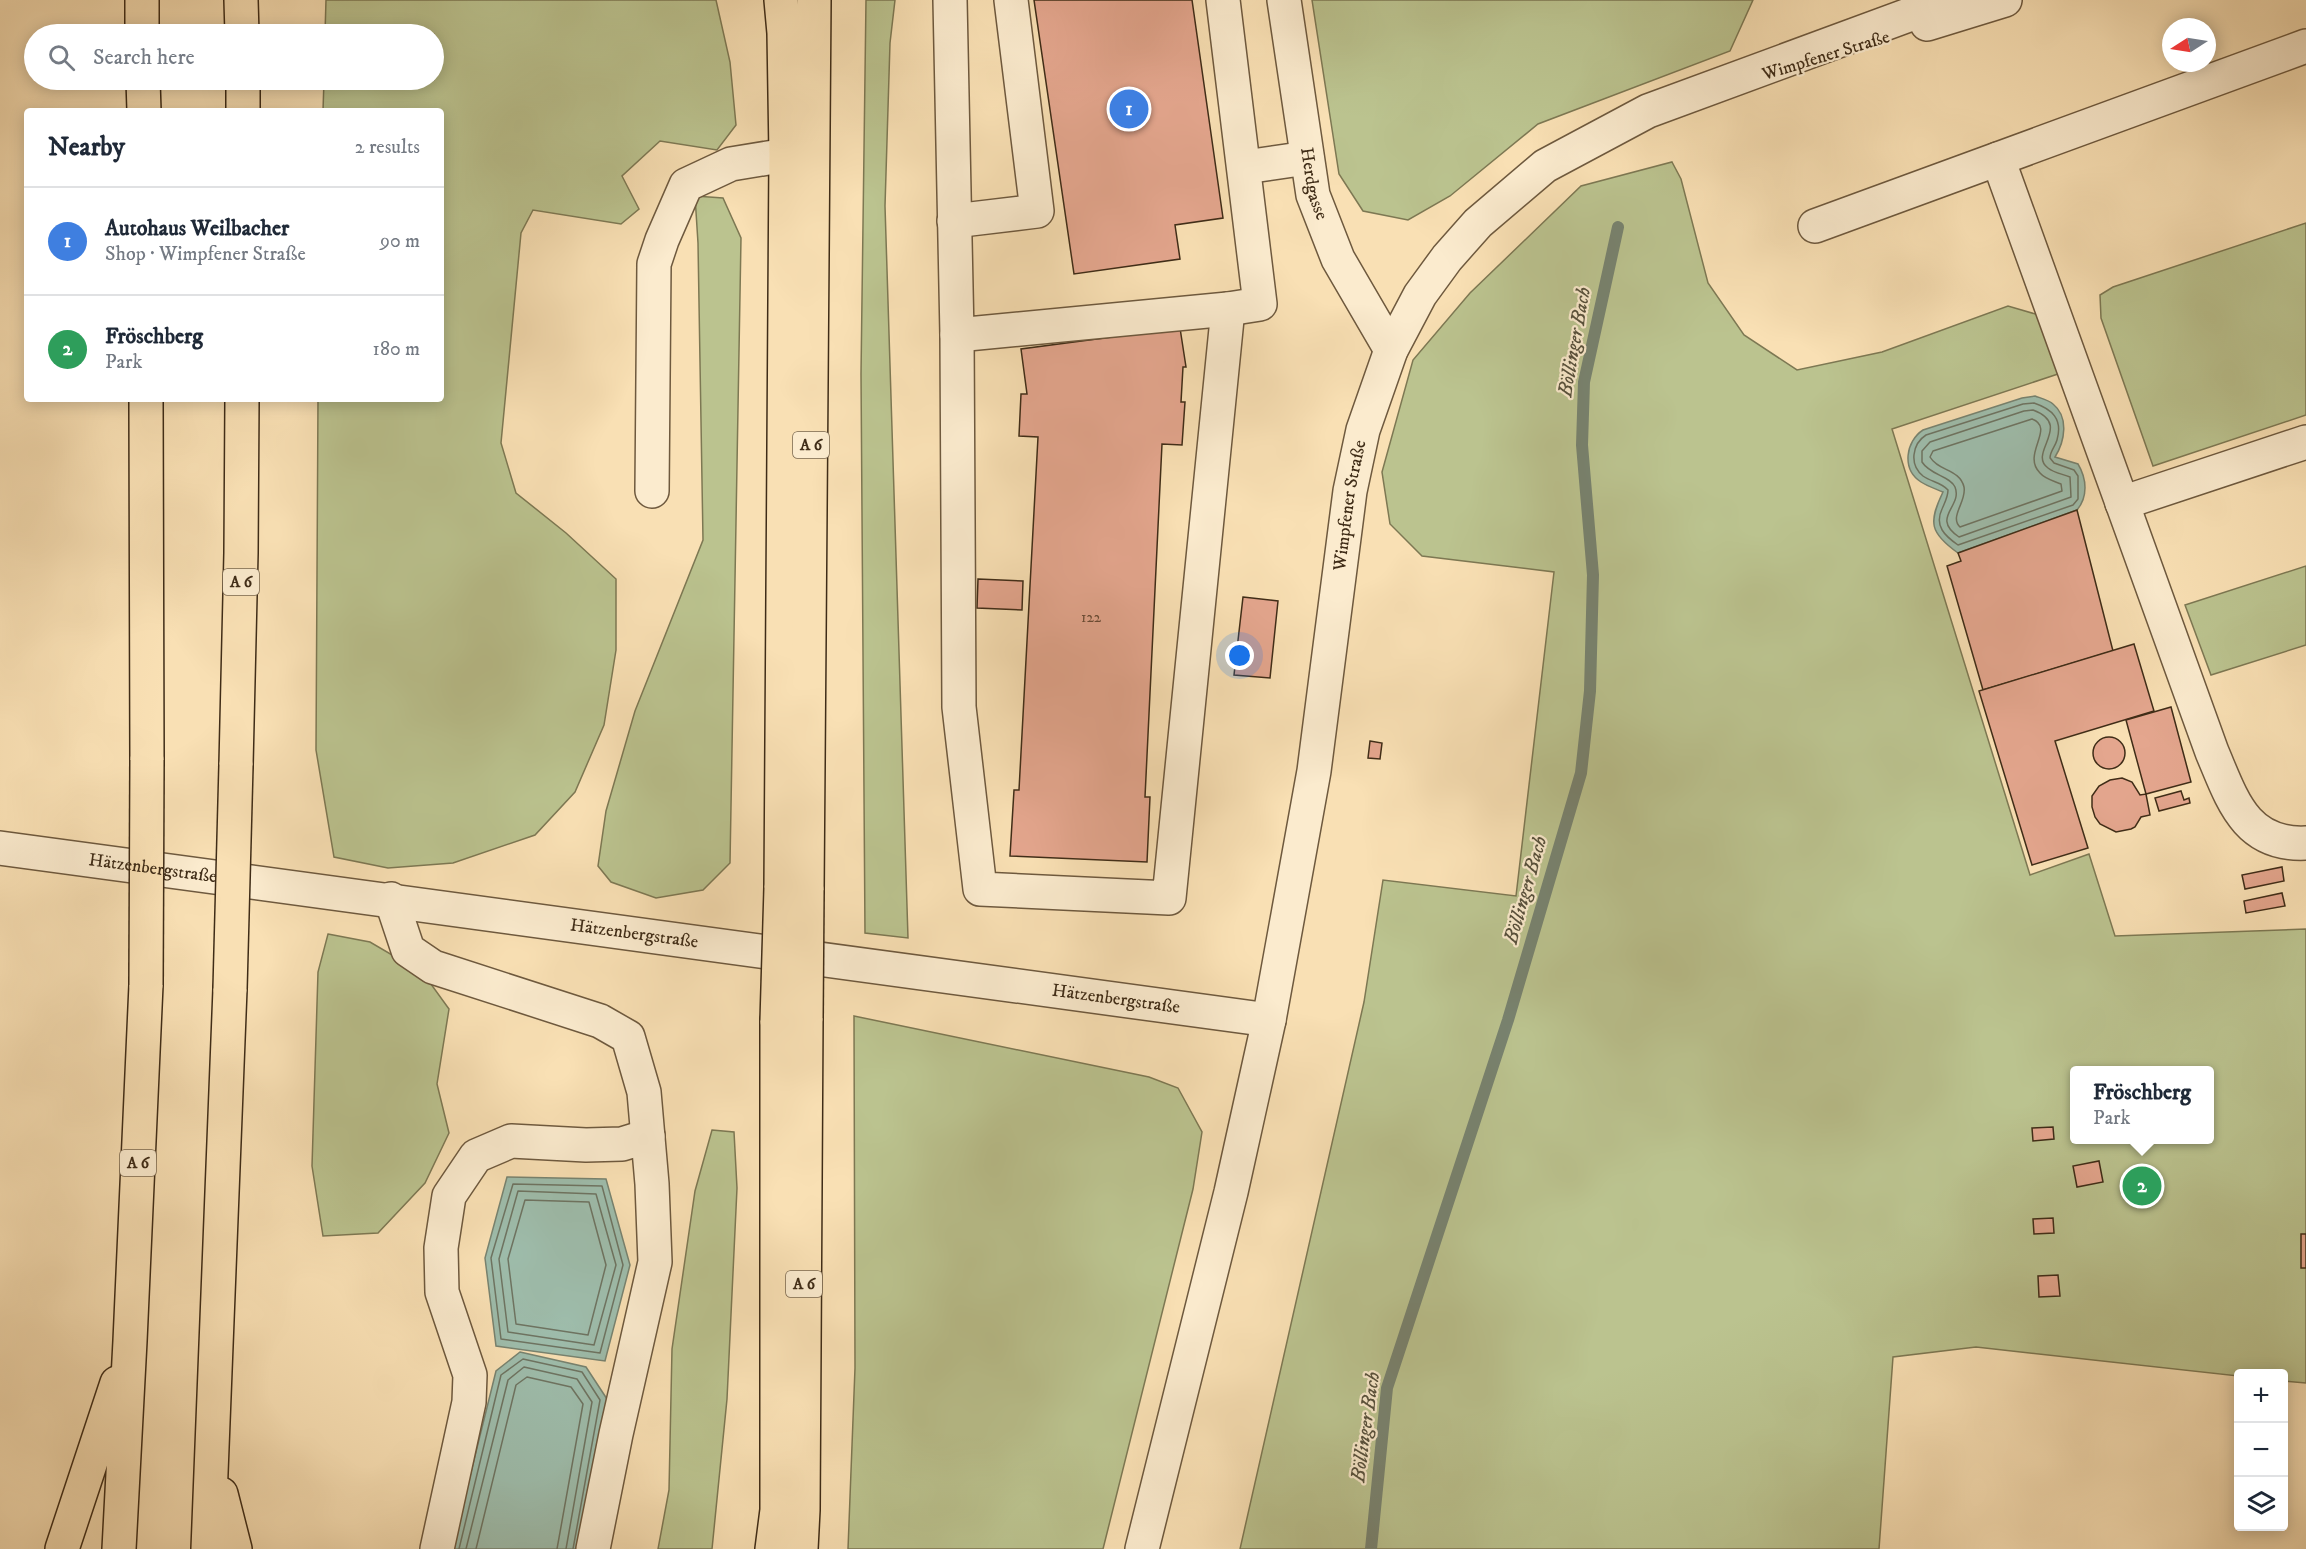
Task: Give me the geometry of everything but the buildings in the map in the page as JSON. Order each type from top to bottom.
[{"type":"highway","points":[[142,0],[142,24]]},
{"type":"highway","points":[[241,0],[242,24]]},
{"type":"highway","points":[[772,1549],[777,1510],[794,889],[786,155],[784,33],[781,0]]},
{"type":"highway","name":"A 6","points":[[794,889],[814,0]]},
{"type":"highway","points":[[143,90],[144,108]]},
{"type":"highway","points":[[243,90],[243,108]]},
{"type":"highway","name":"A 6","points":[[119,1549],[146,985],[146,402]]},
{"type":"highway","name":"A 6","points":[[208,1549],[230,989],[241,553],[242,402]]},
{"type":"highway","name":"A 6","points":[[791,1020],[803,1498],[801,1549]]},
{"type":"highway","points":[[62,1549],[130,1341]]},
{"type":"highway","points":[[213,1463],[235,1549]]},
{"type":"street","points":[[950,0],[957,334],[959,707],[980,889],[1169,898],[1228,309]]},
{"type":"street","points":[[954,221],[1037,211],[1011,0]]},
{"type":"street","points":[[957,334],[1228,309],[1260,304],[1223,0]]},
{"type":"street","name":"Herdgasse","points":[[1284,0],[1313,195],[1338,259],[1391,350]]},
{"type":"street","name":"Wimpfener Straße","points":[[1142,1549],[1231,1192],[1269,1020],[1314,771],[1350,491],[1362,429],[1391,350],[1420,295],[1447,258],[1478,223],[1545,166],[1648,111],[1949,0]]},
{"type":"street","name":"Wimpfener Straße","points":[[1648,111],[2005,0]]},
{"type":"street","points":[[1815,226],[2306,46]]},
{"type":"street","points":[[652,491],[654,264],[662,240],[686,185],[731,164],[786,155]]},
{"type":"street","points":[[1245,167],[1307,159]]},
{"type":"street","points":[[1998,159],[2212,752],[2234,803],[2259,834],[2289,844],[2306,843]]},
{"type":"street","points":[[2122,503],[2306,442]]},
{"type":"street","name":"Hätzenbergstraße","points":[[0,848],[391,899],[1269,1020]]},
{"type":"street","points":[[391,899],[408,950],[433,967],[600,1022],[628,1037],[644,1092],[655,1262],[616,1434],[593,1549]]},
{"type":"street","points":[[436,1549],[469,1402],[470,1375],[442,1292],[441,1248],[449,1196],[476,1156],[511,1141],[586,1145],[622,1144],[648,1136]]},
{"type":"green space","points":[[326,0],[716,0],[730,62],[736,125],[717,150],[660,141],[622,176],[639,209],[621,224],[533,210],[521,233],[501,443],[516,493],[566,533],[616,579],[616,650],[604,725],[575,792],[535,835],[453,863],[388,868],[334,857],[316,750],[318,402],[444,402],[444,108],[323,108],[324,90],[444,90],[444,24],[325,24]]},
{"type":"green space","points":[[866,0],[895,0],[890,43],[885,206],[908,938],[865,933],[861,374]]},
{"type":"green space","points":[[1312,0],[1753,0],[1730,51],[1538,124],[1450,196],[1408,220],[1363,211],[1339,174]]},
{"type":"green space","points":[[1672,162],[1681,179],[1708,283],[1744,335],[1797,370],[1882,352],[2008,306],[2042,316],[2064,372],[1892,429],[2030,875],[2089,854],[2115,936],[2306,929],[2306,1383],[2288,1381],[2288,1369],[2234,1369],[2234,1376],[1976,1347],[1893,1357],[1879,1549],[1240,1549],[1364,1002],[1383,880],[1516,896],[1554,572],[1422,556],[1390,524],[1382,472],[1413,360],[1470,293],[1581,186]]},
{"type":"green space","points":[[695,196],[723,198],[741,238],[730,863],[703,890],[656,898],[611,882],[598,866],[606,811],[635,711],[703,540],[698,243]]},
{"type":"green space","points":[[2306,223],[2306,415],[2153,466],[2101,318],[2100,295],[2113,287]]},
{"type":"green space","points":[[2306,566],[2306,645],[2211,675],[2185,605]]},
{"type":"green space","points":[[328,934],[370,942],[423,973],[449,1009],[437,1084],[449,1133],[425,1183],[378,1233],[323,1236],[312,1166],[318,972]]},
{"type":"green space","points":[[854,1016],[1149,1077],[1178,1088],[1202,1132],[1193,1189],[1103,1549],[848,1549],[855,1368]]},
{"type":"green space","points":[[712,1130],[734,1132],[737,1188],[727,1399],[712,1549],[658,1549],[669,1490],[672,1349],[695,1191]]},
{"type":"water","points":[[2035,396],[2051,403],[2058,409],[2061,416],[2063,437],[2055,457],[2078,464],[2085,488],[2081,505],[2077,510],[1958,553],[1942,539],[1934,527],[1935,512],[1943,492],[1921,482],[1910,470],[1908,455],[1913,441],[1923,430],[2022,398]]},
{"type":"water","points":[[507,1177],[606,1179],[630,1265],[605,1361],[496,1346],[485,1258]]},
{"type":"water","points":[[520,1352],[586,1367],[607,1399],[579,1549],[452,1549],[496,1371]]},
{"type":"waterway","name":"Böllinger Bach","points":[[1371,1549],[1387,1388],[1508,1020],[1581,773],[1590,691],[1593,575],[1582,445],[1584,382],[1618,227]]},
{"type":"place","name":"Autohaus Weilbacher","points":[[1129,109]]},
{"type":"place","name":"Fröschberg","points":[[2142,1186]]}]
